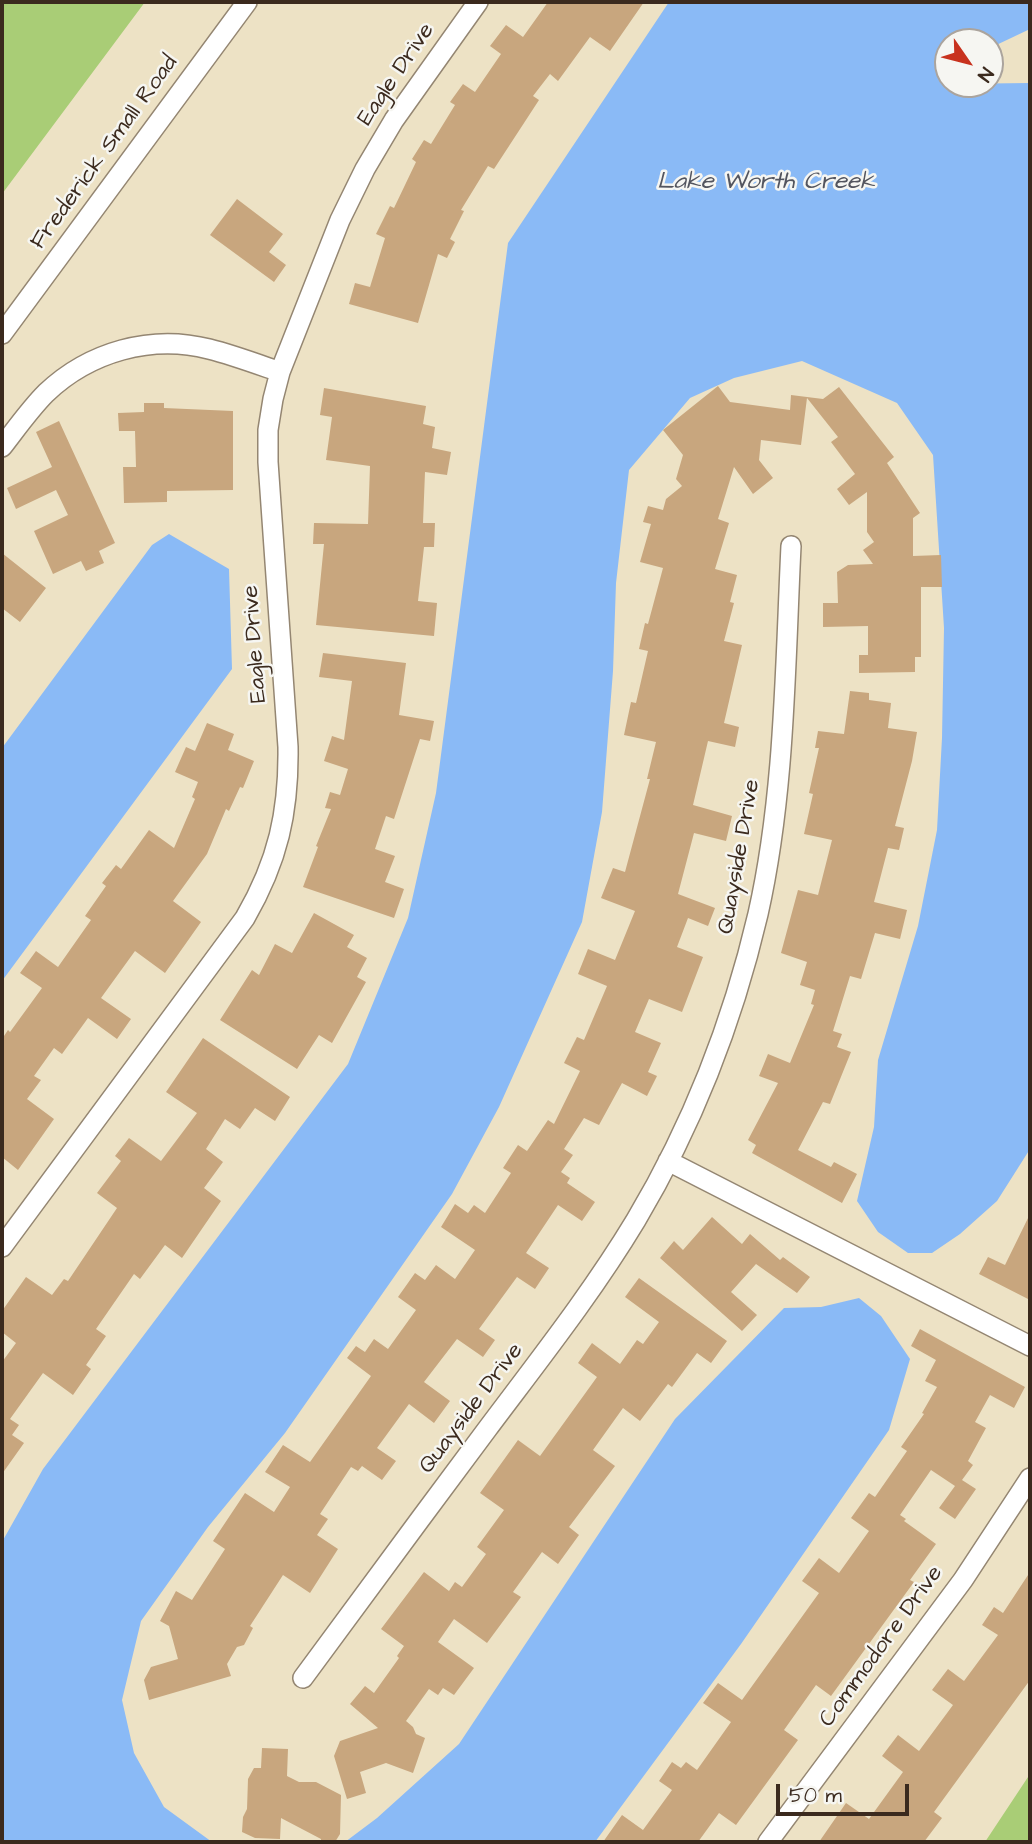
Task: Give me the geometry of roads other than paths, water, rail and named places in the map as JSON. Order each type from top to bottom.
[{"type":"street","name":"Frederick Small Road","points":[[2,334],[247,2]]},
{"type":"street","name":"Eagle Drive","points":[[2,1247],[244,918],[263,884],[277,849],[289,786],[268,463],[268,430],[273,399],[280,372],[341,220],[365,169],[400,110],[478,2]]},
{"type":"street","points":[[2,447],[38,401],[68,374],[91,361],[129,347],[183,344],[209,348],[280,372]]},
{"type":"street","name":"Quayside Drive","points":[[303,1678],[591,1289],[636,1220],[696,1101],[721,1040],[758,913],[777,798],[791,547]]},
{"type":"street","points":[[668,1161],[1030,1346]]},
{"type":"street","name":"Commodore Drive","points":[[768,1842],[963,1580],[1030,1478]]},
{"type":"water","name":"Lake Worth Creek","points":[[669,2],[1030,2],[1030,29],[1004,41],[1004,28],[934,28],[934,98],[1004,98],[1004,83],[1030,83],[1030,1149],[997,1201],[960,1234],[932,1253],[908,1253],[878,1232],[857,1201],[874,1127],[878,1060],[918,926],[937,830],[944,628],[933,455],[897,403],[802,361],[734,378],[690,398],[629,470],[616,583],[613,671],[602,812],[582,922],[499,1107],[452,1194],[285,1433],[208,1527],[141,1621],[122,1700],[134,1753],[164,1807],[212,1842],[2,1842],[2,1542],[43,1469],[348,1064],[408,918],[436,793],[508,243]]},
{"type":"water","points":[[169,534],[229,569],[232,669],[2,981],[2,748],[152,545]]},
{"type":"water","points":[[859,1298],[881,1316],[910,1359],[889,1430],[741,1644],[595,1842],[345,1842],[377,1818],[459,1744],[675,1419],[784,1308],[821,1307]]}]
